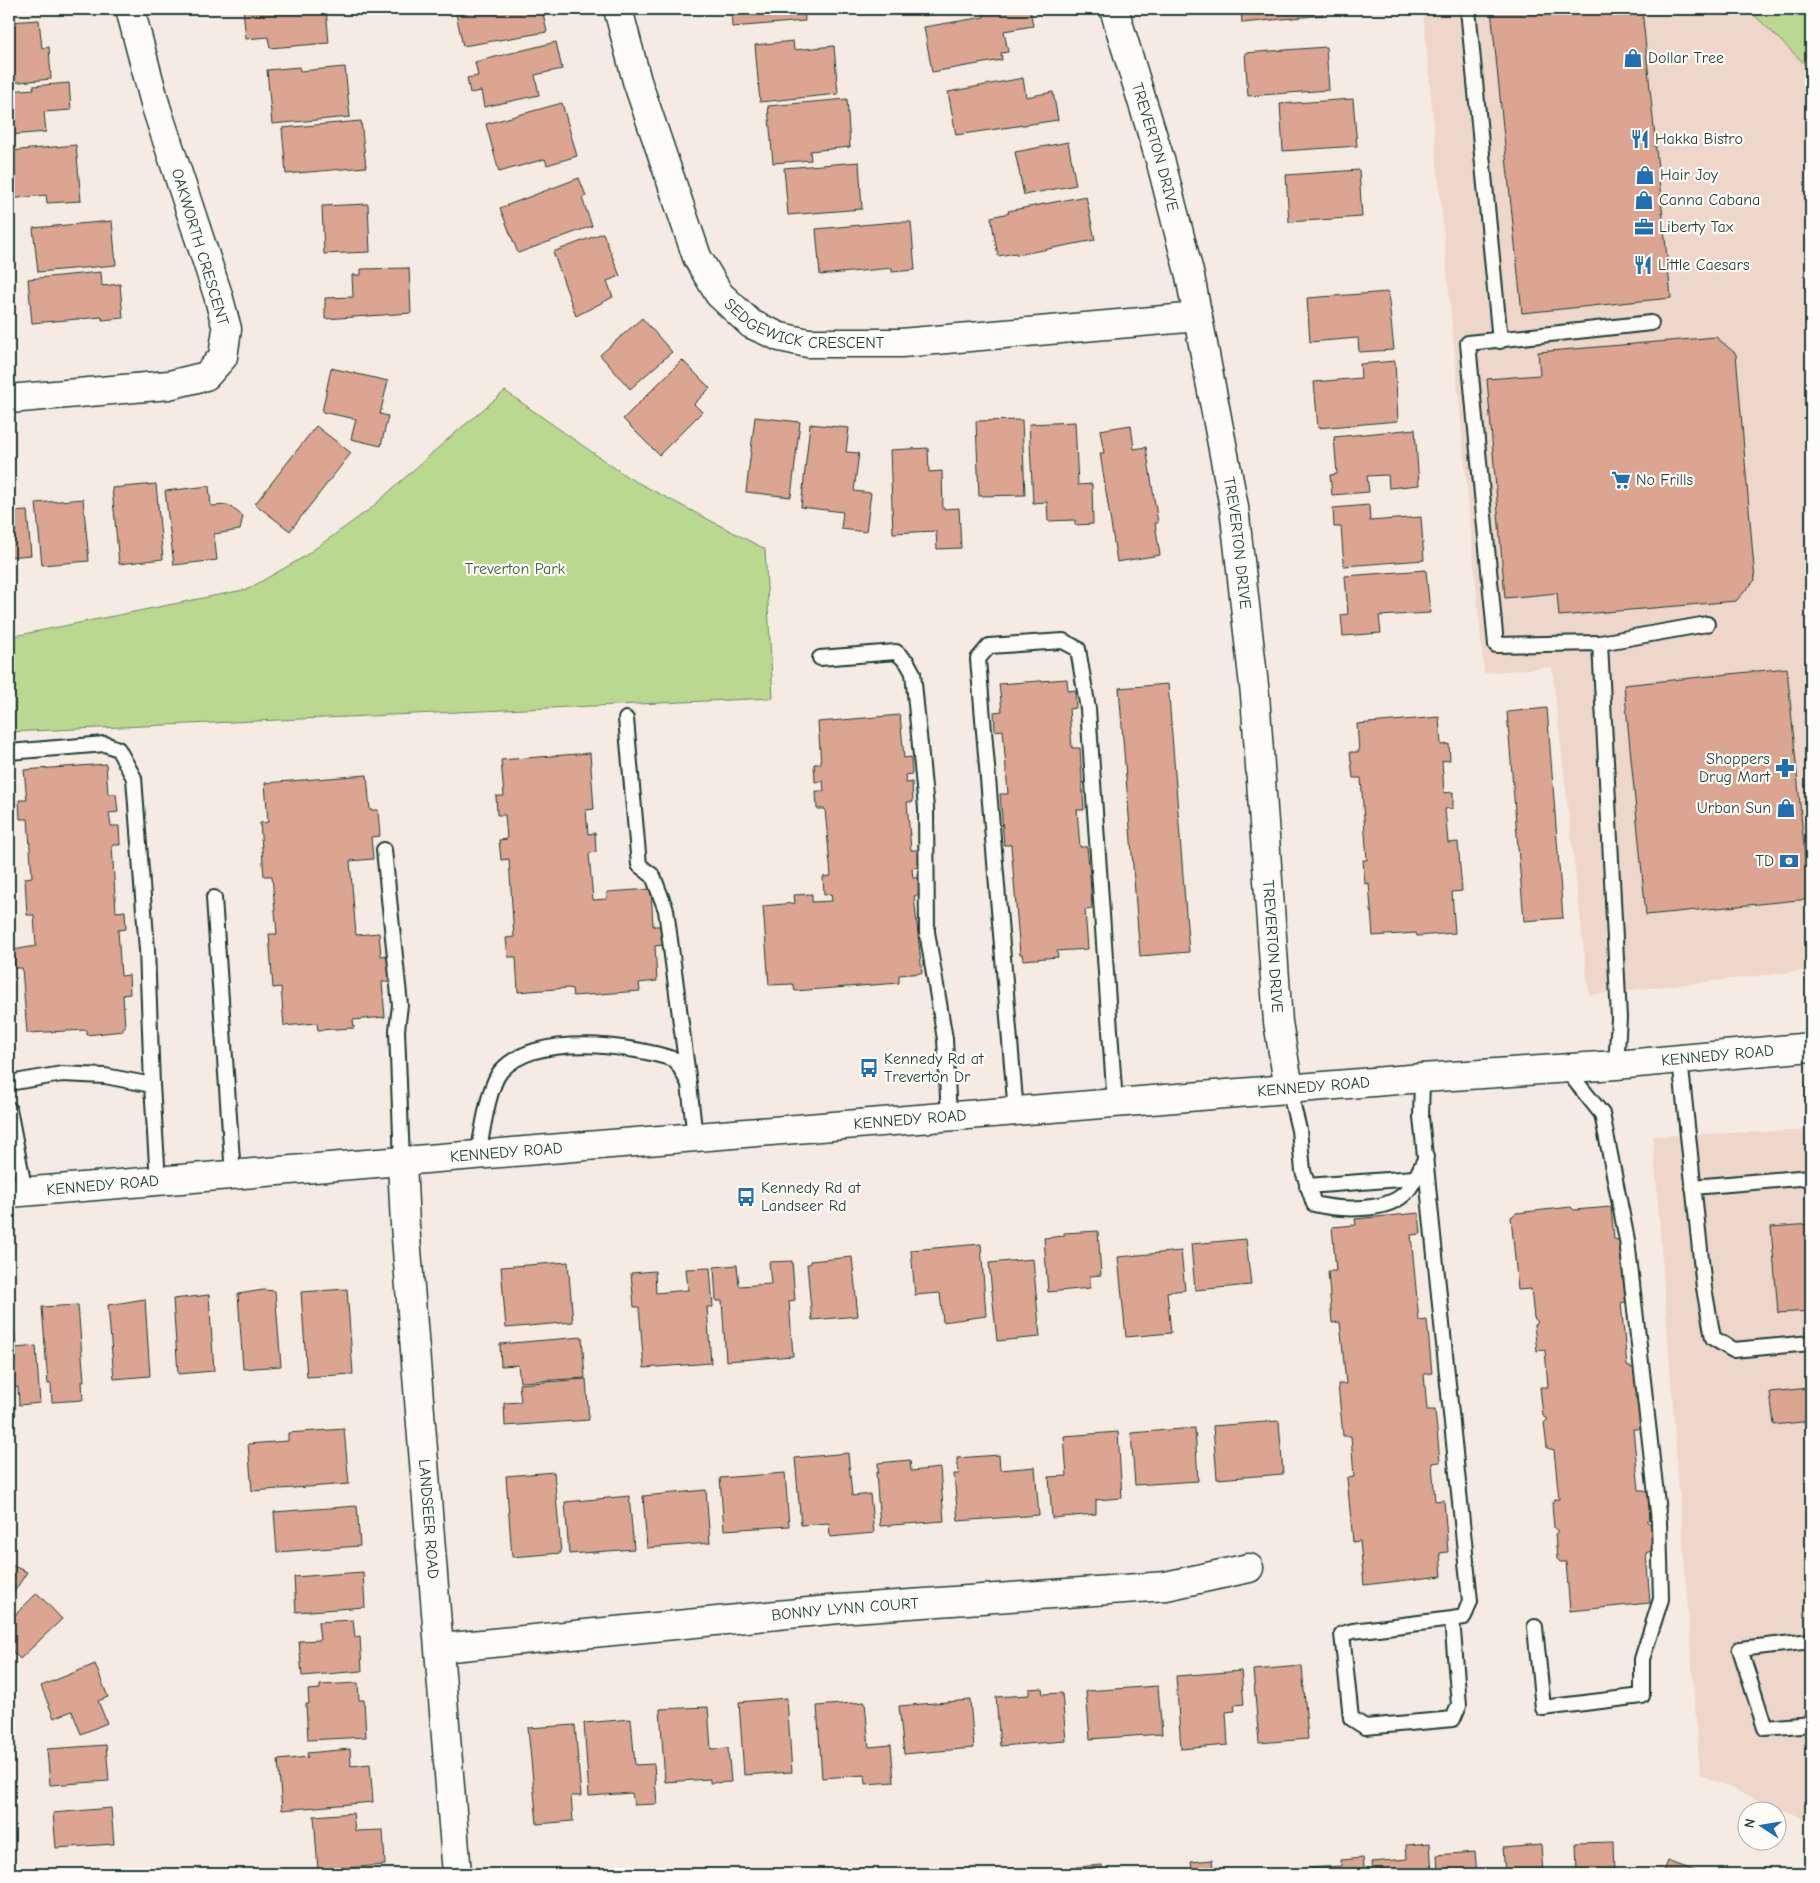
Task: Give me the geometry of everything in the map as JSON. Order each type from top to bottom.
[{"type":"street","name":"OAKWORTH CRESCENT","points":[[9,400],[169,385],[206,376],[223,357],[227,329],[218,295],[156,107],[130,9]]},
{"type":"street","name":"SEDGEWICK CRESCENT","points":[[618,9],[637,81],[697,257],[719,294],[751,324],[780,337],[808,343],[901,343],[1198,317]]},
{"type":"street","name":"TREVERTON DRIVE","points":[[1114,9],[1161,163],[1190,276],[1236,516],[1255,695],[1278,1022],[1289,1089]]},
{"type":"street","name":"KENNEDY ROAD","points":[[17,1193],[1016,1113],[1422,1078],[1616,1065],[1811,1047]]},
{"type":"street","name":"LANDSEER ROAD","points":[[402,1162],[457,1874]]},
{"type":"street","name":"BONNY LYNN COURT","points":[[440,1648],[840,1609],[1166,1586],[1249,1568]]},
{"type":"lane","points":[[1468,9],[1500,340]]},
{"type":"lane","points":[[1651,323],[1468,344],[1496,645],[1600,643],[1707,624]]},
{"type":"lane","points":[[1016,1113],[978,659],[989,646],[1063,641],[1078,649],[1088,709],[1115,1104]]},
{"type":"lane","points":[[1600,643],[1619,1018],[1616,1065]]},
{"type":"lane","points":[[820,658],[896,652],[907,662],[913,673],[926,808],[928,932],[946,1039],[949,1118]]},
{"type":"lane","points":[[626,719],[639,865],[653,876],[666,910],[695,1138]]},
{"type":"lane","points":[[9,752],[105,744],[118,749],[134,778],[147,950],[158,1181]]},
{"type":"lane","points":[[384,850],[400,1005],[397,1030],[402,1162]]},
{"type":"lane","points":[[214,898],[233,1175]]},
{"type":"lane","points":[[478,1155],[487,1103],[500,1072],[522,1057],[558,1046],[602,1044],[656,1054],[676,1060],[689,1084]]},
{"type":"lane","points":[[1680,1059],[1704,1288],[1713,1338],[1733,1350],[1811,1343]]},
{"type":"lane","points":[[1535,1627],[1543,1708],[1642,1696],[1642,1659],[1661,1599],[1659,1521],[1627,1240],[1602,1114],[1565,1068]]},
{"type":"lane","points":[[9,1083],[62,1074],[105,1076],[152,1085]]},
{"type":"lane","points":[[1422,1078],[1421,1117],[1470,1601],[1464,1617],[1342,1634],[1351,1718],[1365,1727],[1453,1719],[1459,1705],[1452,1619]]},
{"type":"lane","points":[[1289,1089],[1299,1130],[1307,1186],[1314,1204],[1338,1210],[1393,1203],[1407,1191],[1426,1157]]},
{"type":"lane","points":[[9,1109],[17,1193]]},
{"type":"lane","points":[[1693,1187],[1811,1177]]},
{"type":"lane","points":[[1307,1186],[1414,1178]]},
{"type":"lane","points":[[1811,1641],[1740,1649],[1765,1728],[1811,1724]]},
{"type":"shaded area","points":[[1423,9],[1748,9],[1811,70],[1811,970],[1589,995],[1552,667],[1484,673]]},
{"type":"shaded area","points":[[1811,1130],[1811,1822],[1788,1812],[1788,1800],[1759,1800],[1700,1775],[1653,1136]]},
{"type":"green space","points":[[1748,9],[1811,9],[1811,70]]},
{"type":"green space","name":"Treverton Park","points":[[505,391],[629,478],[765,549],[773,698],[9,732],[9,637],[248,589],[302,558],[370,509]]},
{"type":"building","points":[[243,9],[326,9],[329,43],[270,48],[268,37],[246,39]]},
{"type":"building","points":[[455,9],[542,9],[547,32],[463,46]]},
{"type":"building","points":[[731,9],[804,9],[805,21],[732,27]]},
{"type":"building","points":[[917,9],[960,9],[918,15]]},
{"type":"building","points":[[1006,9],[1030,9],[1033,26],[1004,31],[1008,52],[1001,53],[1002,60],[932,72],[924,27],[984,17],[983,13]]},
{"type":"building","points":[[1241,9],[1322,9],[1323,15],[1242,23]]},
{"type":"building","points":[[1491,9],[1642,9],[1671,298],[1522,313]]},
{"type":"building","points":[[39,20],[42,48],[49,47],[51,79],[9,83],[9,22]]},
{"type":"building","points":[[793,41],[794,50],[834,46],[838,94],[760,102],[755,45]]},
{"type":"building","points":[[556,42],[562,69],[535,75],[539,95],[484,107],[481,91],[470,93],[467,78],[478,76],[475,62]]},
{"type":"building","points":[[1326,47],[1329,90],[1248,96],[1245,53]]},
{"type":"building","points":[[299,67],[300,71],[345,67],[350,117],[272,124],[267,70]]},
{"type":"building","points":[[1023,78],[1026,97],[1053,92],[1058,120],[956,135],[948,92]]},
{"type":"building","points":[[69,83],[71,110],[44,112],[46,132],[9,135],[9,91],[34,89],[33,86]]},
{"type":"building","points":[[847,99],[850,147],[810,151],[811,160],[773,163],[768,106]]},
{"type":"building","points":[[1353,99],[1357,146],[1283,151],[1280,104]]},
{"type":"building","points":[[562,103],[577,156],[547,165],[545,159],[499,172],[486,124]]},
{"type":"building","points":[[361,121],[366,167],[286,174],[282,128]]},
{"type":"building","points":[[1068,142],[1076,185],[1024,195],[1015,152]]},
{"type":"building","points":[[76,145],[81,201],[47,203],[46,195],[9,199],[9,151]]},
{"type":"building","points":[[859,162],[862,209],[788,215],[784,168]]},
{"type":"building","points":[[1359,170],[1362,217],[1289,222],[1286,175]]},
{"type":"building","points":[[579,178],[586,196],[582,198],[592,226],[518,253],[500,208]]},
{"type":"building","points":[[1086,196],[1095,240],[1017,255],[1016,253],[998,256],[991,217],[1009,213],[1008,211]]},
{"type":"building","points":[[368,204],[370,252],[324,254],[322,206]]},
{"type":"building","points":[[112,221],[116,265],[38,272],[33,228]]},
{"type":"building","points":[[911,222],[915,270],[892,272],[892,268],[820,275],[816,229]]},
{"type":"building","points":[[603,233],[620,276],[607,281],[613,297],[576,316],[553,252]]},
{"type":"building","points":[[409,268],[411,313],[325,319],[325,298],[353,297],[352,275],[361,275],[361,269]]},
{"type":"building","points":[[101,272],[102,286],[120,284],[123,318],[102,320],[102,317],[32,323],[28,279]]},
{"type":"building","points":[[1388,292],[1394,350],[1359,352],[1358,338],[1310,342],[1307,298]]},
{"type":"building","points":[[642,318],[672,352],[630,389],[600,355]]},
{"type":"building","name":"No Frills","points":[[1716,337],[1736,354],[1755,580],[1736,601],[1559,616],[1557,593],[1505,598],[1487,379],[1540,375],[1538,352]]},
{"type":"building","points":[[682,360],[710,388],[694,404],[702,412],[659,455],[623,419]]},
{"type":"building","points":[[1395,361],[1398,421],[1318,428],[1314,382],[1361,378],[1360,364]]},
{"type":"building","points":[[331,368],[388,381],[380,414],[388,416],[381,446],[351,439],[356,419],[322,412]]},
{"type":"building","points":[[755,417],[800,422],[791,497],[746,492]]},
{"type":"building","points":[[1022,420],[1025,495],[979,496],[976,421]]},
{"type":"building","points":[[1075,422],[1078,485],[1092,484],[1093,524],[1075,525],[1075,520],[1048,521],[1047,502],[1033,503],[1029,424]]},
{"type":"building","points":[[810,424],[849,428],[846,452],[859,453],[854,491],[871,493],[866,532],[841,529],[843,512],[801,507]]},
{"type":"building","points":[[1131,425],[1134,449],[1146,447],[1158,523],[1155,523],[1160,555],[1117,562],[1100,453],[1104,453],[1100,430]]},
{"type":"building","points":[[316,426],[351,453],[290,531],[255,504]]},
{"type":"building","points":[[1415,429],[1419,485],[1389,488],[1388,475],[1367,476],[1369,492],[1332,495],[1330,475],[1337,474],[1334,437]]},
{"type":"building","points":[[928,448],[929,472],[942,471],[943,509],[959,508],[961,548],[937,549],[936,531],[893,533],[890,450]]},
{"type":"building","points":[[156,484],[163,559],[119,564],[112,488]]},
{"type":"building","points":[[209,486],[211,506],[228,505],[243,516],[240,530],[214,534],[217,560],[174,565],[165,491]]},
{"type":"building","points":[[83,499],[89,561],[42,565],[36,503]]},
{"type":"building","points":[[1369,505],[1370,521],[1421,517],[1424,560],[1344,566],[1341,527],[1334,527],[1333,508]]},
{"type":"building","points":[[27,511],[31,555],[9,557],[9,512]]},
{"type":"building","points":[[1426,570],[1430,613],[1379,616],[1381,633],[1343,636],[1341,615],[1348,614],[1345,576]]},
{"type":"building","points":[[1787,668],[1809,899],[1646,915],[1624,685]]},
{"type":"building","points":[[1067,679],[1068,691],[1075,690],[1076,708],[1069,709],[1072,748],[1080,748],[1084,810],[1077,810],[1080,847],[1087,847],[1090,876],[1092,909],[1085,910],[1088,949],[1057,951],[1058,957],[1023,960],[1022,954],[1020,954],[1011,845],[1004,845],[1000,794],[1008,794],[1003,730],[995,731],[994,712],[1002,711],[999,684]]},
{"type":"building","points":[[1168,684],[1189,952],[1140,956],[1119,688]]},
{"type":"building","points":[[1547,708],[1563,918],[1524,921],[1507,712]]},
{"type":"building","points":[[900,715],[904,758],[911,757],[912,774],[905,775],[906,783],[912,782],[913,802],[907,802],[911,850],[919,850],[920,867],[912,868],[913,878],[920,878],[921,895],[914,896],[922,973],[899,975],[899,983],[795,991],[793,984],[769,985],[763,906],[795,903],[794,895],[812,894],[812,902],[832,901],[831,894],[824,895],[823,877],[831,876],[825,809],[817,809],[816,791],[824,791],[823,781],[815,782],[814,764],[821,764],[818,722]]},
{"type":"building","points":[[1439,717],[1441,745],[1449,744],[1450,760],[1442,761],[1444,793],[1453,792],[1453,808],[1445,809],[1448,843],[1458,842],[1462,891],[1452,892],[1455,933],[1417,936],[1416,933],[1373,936],[1369,883],[1365,884],[1363,860],[1367,860],[1361,778],[1353,778],[1350,752],[1359,752],[1357,724]]},
{"type":"building","points":[[590,753],[594,809],[586,810],[588,834],[595,833],[596,852],[589,853],[593,900],[607,899],[607,892],[651,889],[653,926],[662,926],[663,945],[655,946],[657,981],[639,983],[640,991],[573,996],[572,989],[568,988],[518,992],[516,957],[508,957],[506,938],[514,937],[509,859],[501,860],[499,840],[507,839],[505,815],[497,815],[496,796],[504,796],[501,760]]},
{"type":"building","points":[[106,764],[108,794],[116,794],[118,812],[109,813],[111,826],[119,826],[120,845],[112,845],[116,912],[125,911],[126,929],[118,930],[121,976],[129,975],[130,994],[123,995],[125,1027],[123,1027],[123,1031],[87,1035],[87,1030],[27,1033],[22,968],[15,968],[13,950],[36,946],[34,915],[27,915],[25,878],[32,877],[28,819],[20,819],[19,800],[27,800],[24,770]]},
{"type":"building","points":[[367,775],[370,810],[378,810],[380,836],[371,837],[373,859],[350,861],[356,935],[379,933],[381,956],[389,955],[391,982],[382,982],[385,1017],[353,1020],[354,1028],[318,1030],[317,1023],[284,1026],[281,987],[273,988],[269,934],[277,934],[272,876],[264,876],[260,823],[268,822],[265,783]]},
{"type":"building","points":[[1571,1207],[1574,1210],[1611,1207],[1614,1239],[1622,1241],[1625,1267],[1622,1270],[1625,1272],[1628,1298],[1625,1302],[1621,1303],[1627,1366],[1635,1369],[1638,1393],[1634,1396],[1638,1400],[1641,1425],[1638,1429],[1633,1429],[1639,1490],[1644,1490],[1648,1493],[1650,1518],[1647,1521],[1651,1525],[1653,1550],[1646,1553],[1650,1603],[1570,1611],[1566,1562],[1560,1562],[1557,1559],[1555,1534],[1558,1531],[1554,1528],[1552,1503],[1555,1499],[1559,1499],[1554,1450],[1547,1448],[1544,1423],[1548,1419],[1543,1416],[1540,1387],[1548,1387],[1545,1350],[1537,1351],[1534,1325],[1538,1322],[1534,1318],[1531,1289],[1518,1290],[1511,1217],[1516,1213]]},
{"type":"building","points":[[1419,1213],[1421,1234],[1411,1235],[1419,1321],[1427,1320],[1432,1373],[1424,1374],[1427,1410],[1435,1410],[1440,1462],[1432,1463],[1435,1501],[1444,1500],[1448,1552],[1440,1553],[1442,1576],[1364,1585],[1360,1541],[1353,1542],[1347,1478],[1354,1477],[1351,1436],[1343,1436],[1338,1384],[1346,1384],[1340,1322],[1332,1323],[1328,1271],[1336,1271],[1332,1227],[1356,1225],[1355,1219]]},
{"type":"building","points":[[1811,1224],[1811,1311],[1778,1313],[1771,1227]]},
{"type":"building","points":[[1098,1231],[1101,1275],[1090,1276],[1090,1288],[1048,1292],[1044,1238],[1064,1236],[1064,1233]]},
{"type":"building","points":[[1246,1239],[1251,1285],[1195,1290],[1191,1244]]},
{"type":"building","points":[[981,1244],[986,1316],[943,1322],[940,1293],[915,1295],[911,1250]]},
{"type":"building","points":[[1181,1251],[1185,1290],[1167,1292],[1171,1333],[1126,1337],[1118,1257]]},
{"type":"building","points":[[852,1257],[858,1316],[812,1320],[807,1264],[810,1264],[810,1261]]},
{"type":"building","points":[[1033,1259],[1040,1337],[997,1341],[989,1263]]},
{"type":"building","points":[[792,1261],[795,1300],[789,1301],[793,1356],[726,1361],[722,1301],[716,1301],[714,1267],[737,1265],[739,1286],[771,1284],[769,1262]]},
{"type":"building","points":[[568,1262],[573,1322],[506,1328],[501,1267]]},
{"type":"building","points":[[710,1268],[713,1307],[707,1307],[711,1363],[644,1368],[639,1307],[634,1307],[631,1273],[655,1271],[656,1293],[688,1290],[686,1269]]},
{"type":"building","points":[[347,1289],[353,1374],[307,1377],[301,1292]]},
{"type":"building","points":[[264,1290],[275,1291],[281,1366],[243,1369],[238,1294]]},
{"type":"building","points":[[209,1295],[214,1371],[178,1374],[173,1299]]},
{"type":"building","points":[[145,1299],[150,1376],[114,1379],[108,1305]]},
{"type":"building","points":[[78,1305],[84,1381],[82,1381],[83,1400],[52,1402],[51,1384],[48,1384],[42,1307]]},
{"type":"building","points":[[13,1312],[16,1348],[36,1346],[40,1403],[19,1405],[18,1387],[9,1388],[9,1313]]},
{"type":"building","points":[[582,1337],[585,1378],[520,1382],[518,1365],[501,1366],[500,1344]]},
{"type":"building","points":[[1808,1377],[1811,1377],[1811,1421],[1774,1425],[1770,1392],[1809,1388]]},
{"type":"building","points":[[586,1379],[589,1420],[505,1426],[504,1403],[521,1402],[519,1384]]},
{"type":"building","points":[[1279,1421],[1283,1474],[1217,1479],[1213,1426]]},
{"type":"building","points":[[1195,1428],[1198,1481],[1135,1485],[1131,1433]]},
{"type":"building","points":[[344,1429],[349,1484],[252,1491],[248,1444],[288,1441],[288,1433]]},
{"type":"building","points":[[1118,1432],[1122,1498],[1096,1500],[1096,1514],[1052,1518],[1049,1477],[1067,1476],[1064,1436]]},
{"type":"building","points":[[848,1453],[852,1496],[870,1494],[874,1533],[830,1537],[829,1523],[801,1525],[795,1458]]},
{"type":"building","points":[[999,1455],[1000,1470],[1035,1467],[1039,1515],[958,1521],[954,1474],[959,1474],[957,1458]]},
{"type":"building","points":[[910,1460],[911,1471],[940,1468],[944,1521],[880,1526],[876,1473],[878,1473],[878,1463]]},
{"type":"building","points":[[554,1472],[561,1553],[512,1557],[506,1476]]},
{"type":"building","points":[[785,1473],[789,1526],[724,1530],[720,1478]]},
{"type":"building","points":[[706,1490],[710,1543],[647,1548],[643,1496]]},
{"type":"building","points":[[629,1496],[634,1549],[569,1554],[565,1502]]},
{"type":"building","points":[[357,1506],[360,1546],[277,1552],[274,1512]]},
{"type":"building","points":[[9,1564],[27,1572],[9,1600]]},
{"type":"building","points":[[363,1572],[365,1607],[296,1612],[294,1577]]},
{"type":"building","points":[[37,1593],[62,1619],[20,1659],[9,1648],[9,1621]]},
{"type":"building","points":[[353,1620],[355,1637],[360,1636],[362,1671],[302,1676],[299,1641],[320,1640],[318,1622]]},
{"type":"building","points":[[95,1664],[108,1697],[98,1701],[107,1723],[81,1734],[72,1711],[54,1718],[41,1686]]},
{"type":"building","points":[[1302,1666],[1308,1739],[1259,1743],[1253,1670]]},
{"type":"building","points":[[1241,1671],[1244,1704],[1234,1705],[1235,1711],[1226,1712],[1228,1745],[1181,1749],[1176,1676]]},
{"type":"building","points":[[358,1683],[359,1700],[364,1700],[366,1737],[308,1740],[306,1704],[309,1704],[308,1690],[320,1689],[320,1685]]},
{"type":"building","points":[[1158,1686],[1162,1734],[1090,1739],[1086,1691]]},
{"type":"building","points":[[1042,1688],[1043,1694],[1062,1693],[1066,1741],[1000,1746],[996,1697],[1029,1695],[1029,1689]]},
{"type":"building","points":[[787,1698],[792,1772],[744,1775],[739,1702]]},
{"type":"building","points":[[970,1700],[974,1748],[904,1754],[899,1706]]},
{"type":"building","points":[[865,1702],[869,1747],[891,1745],[894,1782],[866,1784],[865,1775],[822,1778],[817,1706]]},
{"type":"building","points":[[708,1707],[711,1749],[728,1748],[731,1782],[710,1783],[710,1779],[665,1782],[660,1709]]},
{"type":"building","points":[[631,1719],[635,1765],[654,1764],[657,1804],[634,1805],[632,1793],[589,1796],[584,1723]]},
{"type":"building","points":[[575,1725],[581,1796],[571,1796],[573,1821],[537,1824],[528,1728]]},
{"type":"building","points":[[106,1745],[109,1781],[50,1785],[47,1749]]},
{"type":"building","points":[[350,1749],[351,1766],[370,1764],[373,1802],[282,1810],[278,1760],[308,1757],[307,1753]]},
{"type":"building","points":[[111,1808],[114,1844],[56,1848],[53,1813]]},
{"type":"building","points":[[353,1813],[355,1831],[383,1830],[385,1865],[318,1870],[314,1816]]},
{"type":"building","points":[[1614,1842],[1615,1874],[1577,1874],[1576,1843]]},
{"type":"building","points":[[1430,1843],[1432,1874],[1373,1874],[1372,1862],[1407,1859],[1406,1845]]},
{"type":"building","points":[[1541,1845],[1543,1874],[1505,1874],[1503,1848]]},
{"type":"building","points":[[1475,1852],[1477,1874],[1438,1874],[1437,1855]]},
{"type":"building","points":[[1363,1858],[1365,1874],[1307,1874],[1307,1868],[1341,1866],[1341,1860]]},
{"type":"building","points":[[1212,1860],[1214,1874],[1193,1874],[1191,1862]]},
{"type":"building","points":[[1668,1861],[1703,1874],[1663,1874]]},
{"type":"building","points":[[1102,1865],[1102,1874],[1078,1874],[1077,1867]]},
{"type":"building","points":[[116,1870],[116,1874],[63,1874]]},
{"type":"building","points":[[1280,1871],[1280,1874],[1242,1874]]},
{"type":"place","name":"Dollar Tree","points":[[1633,58]]},
{"type":"place","name":"Hakka Bistro","points":[[1640,139]]},
{"type":"place","name":"Hair Joy","points":[[1645,175]]},
{"type":"place","name":"Canna Cabana","points":[[1644,200]]},
{"type":"place","name":"Liberty Tax","points":[[1644,227]]},
{"type":"place","name":"Little Caesars","points":[[1643,265]]},
{"type":"place","name":"No Frills","points":[[1621,480]]},
{"type":"place","name":"Shoppers Drug Mart","points":[[1785,768]]},
{"type":"place","name":"Urban Sun","points":[[1786,808]]},
{"type":"place","name":"TD","points":[[1789,861]]},
{"type":"place","name":"Kennedy Rd at Treverton Dr","points":[[869,1068]]},
{"type":"place","name":"Kennedy Rd at Landseer Rd","points":[[746,1197]]}]
